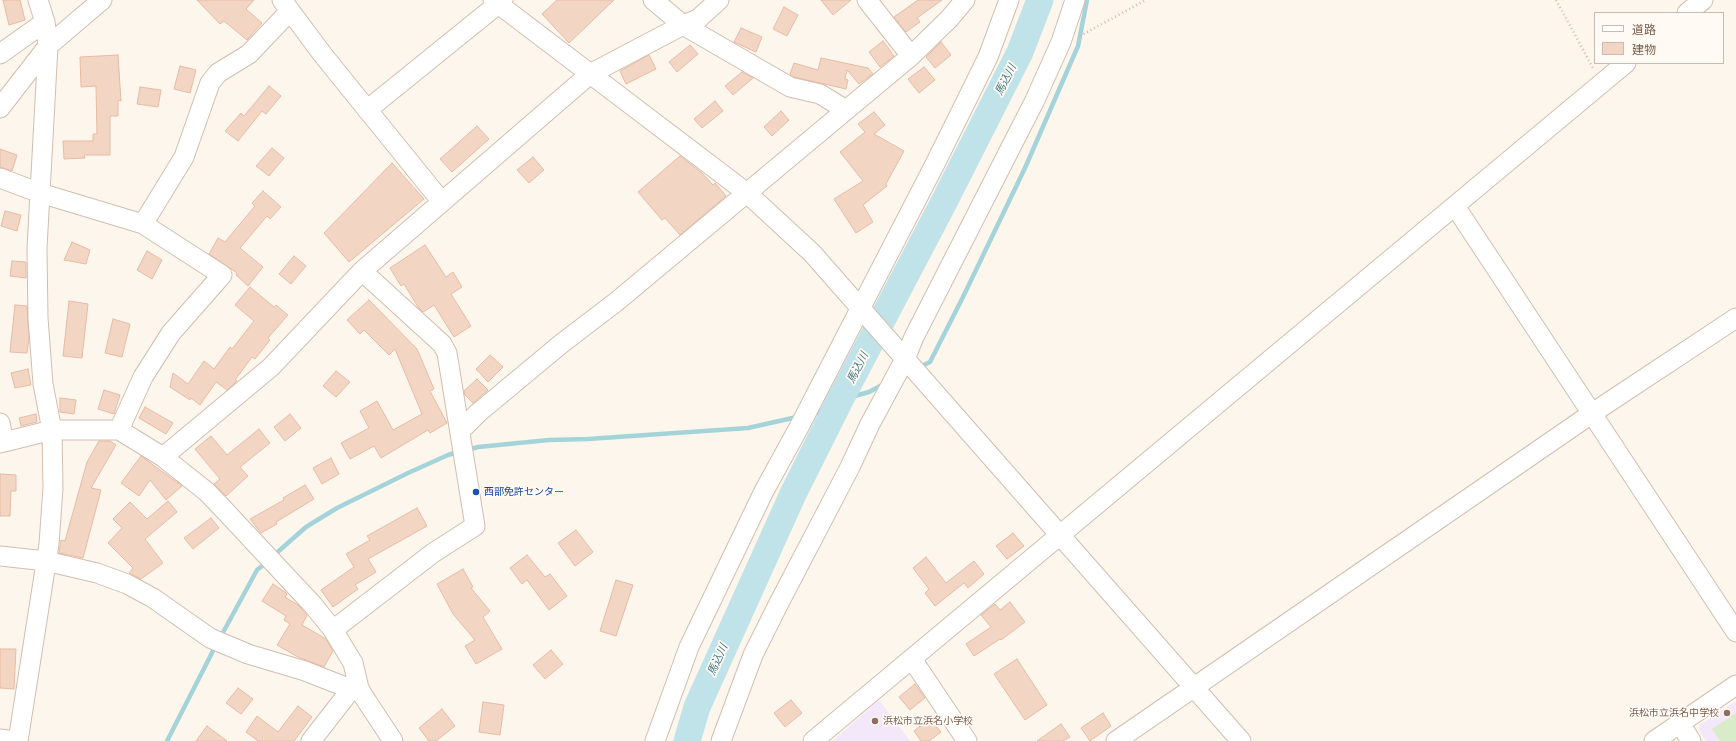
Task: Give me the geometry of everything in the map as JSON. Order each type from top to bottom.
[{"type":"street","points":[[0,108],[48,46],[102,0]]},
{"type":"street","points":[[653,0],[683,25],[790,87],[820,94],[846,110]]},
{"type":"street","points":[[163,457],[271,367],[362,272],[590,74],[683,25],[698,19],[719,0]]},
{"type":"street","points":[[867,0],[911,56]]},
{"type":"street","points":[[461,436],[478,413],[555,349],[616,302],[624,293],[911,56],[949,19],[965,0]]},
{"type":"street","points":[[655,741],[689,647],[764,491],[862,309],[988,57],[1009,0]]},
{"type":"street","points":[[721,741],[753,655],[850,467],[870,424],[1035,100],[1060,42],[1075,0]]},
{"type":"street","points":[[1688,12],[1703,0]]},
{"type":"street","points":[[367,110],[498,1],[590,74],[746,193],[812,253],[1241,741]]},
{"type":"street","points":[[143,224],[184,157],[210,83],[218,73],[249,54],[286,5],[367,110],[442,202]]},
{"type":"street","points":[[18,741],[49,544],[53,488],[52,430],[43,384],[38,318],[37,248],[48,46],[41,6]]},
{"type":"street","points":[[0,54],[41,6]]},
{"type":"street","points":[[813,741],[912,660],[1625,64]]},
{"type":"street","points":[[0,178],[40,193],[143,224],[222,275],[171,333],[143,378],[119,430]]},
{"type":"street","points":[[1455,206],[1736,632]]},
{"type":"street","points":[[333,630],[433,554],[476,526],[447,353],[442,344],[362,272]]},
{"type":"street","points":[[1116,741],[1592,413],[1736,318]]},
{"type":"street","points":[[0,422],[2,442],[52,430],[119,430],[163,457],[207,492],[313,605],[333,630],[353,663],[356,687],[393,741]]},
{"type":"street","points":[[0,556],[46,561],[97,573],[127,584],[153,598],[210,638],[248,654],[305,671],[344,686],[356,687]]},
{"type":"street","points":[[912,660],[967,741]]},
{"type":"street","points":[[1654,741],[1736,685]]},
{"type":"street","points":[[311,741],[356,687]]},
{"type":"street","points":[[1680,724],[1692,741]]},
{"type":"street","points":[[0,739],[14,741]]},
{"type":"path","points":[[1090,31],[1146,0]]},
{"type":"path","points":[[1556,0],[1601,83]]},
{"type":"shaded area","name":"浜松市立浜名小学校","points":[[879,700],[910,741],[833,741]]},
{"type":"shaded area","name":"浜松市立浜名中学校","points":[[1736,701],[1736,741],[1706,741],[1699,730],[1700,725]]},
{"type":"green space","points":[[1736,713],[1736,741],[1720,741],[1712,729]]},
{"type":"building","points":[[3,0],[20,0],[25,20],[9,25]]},
{"type":"building","points":[[197,0],[254,0],[246,9],[262,23],[247,40],[224,21],[220,24]]},
{"type":"building","points":[[557,0],[614,0],[569,43],[542,14]]},
{"type":"building","points":[[821,0],[851,0],[833,15]]},
{"type":"building","points":[[918,0],[942,0],[917,18],[920,22],[906,32],[894,17]]},
{"type":"building","points":[[784,7],[798,15],[787,36],[773,29]]},
{"type":"building","points":[[741,28],[762,37],[756,52],[734,42]]},
{"type":"building","points":[[883,41],[894,56],[880,67],[869,52]]},
{"type":"building","points":[[941,42],[951,55],[935,68],[926,57]]},
{"type":"building","points":[[690,45],[698,54],[677,72],[669,62]]},
{"type":"building","points":[[118,55],[121,101],[118,100],[118,116],[110,116],[110,155],[84,155],[85,158],[64,159],[63,141],[93,141],[93,134],[97,134],[96,86],[81,87],[80,57]]},
{"type":"building","points":[[649,55],[656,69],[626,84],[620,71]]},
{"type":"building","points":[[821,58],[868,68],[873,74],[859,84],[847,70],[845,79],[848,80],[846,89],[794,77],[790,74],[794,63],[818,70]]},
{"type":"building","points":[[180,66],[196,70],[190,93],[174,89]]},
{"type":"building","points":[[924,67],[935,80],[919,93],[908,79]]},
{"type":"building","points":[[742,72],[753,78],[733,95],[725,86]]},
{"type":"building","points":[[269,86],[281,96],[266,114],[262,111],[238,141],[225,131],[241,113],[244,116]]},
{"type":"building","points":[[140,87],[161,90],[158,107],[137,104]]},
{"type":"building","points":[[715,101],[723,111],[702,128],[694,119]]},
{"type":"building","points":[[781,111],[789,120],[772,136],[764,127]]},
{"type":"building","points":[[874,112],[885,125],[874,134],[904,151],[886,184],[887,186],[863,205],[873,222],[856,233],[834,199],[863,181],[840,152],[865,132],[858,124]]},
{"type":"building","points":[[477,126],[489,139],[452,172],[440,159]]},
{"type":"building","points":[[272,148],[284,158],[269,176],[256,166]]},
{"type":"building","points":[[0,149],[17,155],[12,171],[0,167]]},
{"type":"building","points":[[680,156],[702,173],[713,185],[715,183],[726,196],[680,235],[665,218],[662,220],[638,192]]},
{"type":"building","points":[[533,157],[544,170],[529,183],[517,170]]},
{"type":"building","points":[[392,163],[424,199],[349,262],[324,233]]},
{"type":"building","points":[[263,191],[281,207],[270,219],[267,216],[240,248],[263,267],[248,286],[236,275],[237,273],[209,254],[218,238],[225,242],[255,206],[252,203]]},
{"type":"building","points":[[5,211],[21,215],[17,231],[1,226]]},
{"type":"building","points":[[72,242],[90,250],[86,264],[64,260]]},
{"type":"building","points":[[425,245],[446,277],[453,272],[462,287],[451,294],[471,326],[454,337],[434,305],[423,312],[418,307],[404,284],[401,286],[390,268]]},
{"type":"building","points":[[147,251],[162,260],[152,279],[137,270]]},
{"type":"building","points":[[294,256],[306,266],[291,284],[279,274]]},
{"type":"building","points":[[12,261],[26,262],[26,278],[10,276]]},
{"type":"building","points":[[250,287],[274,307],[276,305],[288,315],[268,338],[270,340],[255,359],[252,357],[235,380],[237,381],[227,390],[216,382],[200,405],[191,398],[190,400],[170,387],[173,373],[188,384],[204,361],[214,369],[230,347],[232,349],[254,321],[235,305]]},
{"type":"building","points":[[369,300],[417,349],[434,389],[430,391],[447,423],[430,433],[428,430],[381,458],[374,446],[350,459],[341,443],[369,428],[360,411],[377,401],[393,430],[422,414],[395,349],[389,355],[364,330],[360,334],[347,320]]},
{"type":"building","points":[[69,301],[88,304],[82,358],[63,356]]},
{"type":"building","points":[[15,305],[27,306],[29,339],[27,353],[10,352]]},
{"type":"building","points":[[113,319],[130,324],[122,357],[105,353]]},
{"type":"building","points":[[490,355],[503,367],[488,382],[476,369]]},
{"type":"building","points":[[28,369],[31,385],[15,388],[11,373]]},
{"type":"building","points":[[336,371],[350,382],[336,397],[323,386]]},
{"type":"building","points":[[477,379],[488,390],[473,403],[465,395],[464,391]]},
{"type":"building","points":[[104,390],[120,395],[114,414],[98,409]]},
{"type":"building","points":[[60,398],[76,400],[74,414],[60,412]]},
{"type":"building","points":[[145,407],[173,423],[166,434],[139,418]]},
{"type":"building","points":[[36,414],[37,422],[21,426],[19,418]]},
{"type":"building","points":[[290,414],[301,428],[285,441],[274,427]]},
{"type":"building","points":[[259,429],[270,443],[240,467],[248,476],[226,496],[214,484],[220,479],[195,449],[211,436],[227,455]]},
{"type":"building","points":[[99,441],[110,441],[116,445],[91,488],[101,490],[83,558],[59,553],[61,540],[65,541],[87,462]]},
{"type":"building","points":[[141,456],[182,486],[166,500],[150,480],[139,496],[121,483]]},
{"type":"building","points":[[331,458],[339,474],[322,484],[313,468]]},
{"type":"building","points":[[0,474],[16,475],[16,491],[11,491],[10,516],[0,516]]},
{"type":"building","points":[[305,485],[314,499],[261,533],[250,519],[284,500],[283,498]]},
{"type":"building","points":[[168,501],[177,512],[145,539],[163,563],[141,579],[129,573],[133,568],[108,543],[122,528],[113,519],[130,502],[147,519]]},
{"type":"building","points":[[417,508],[427,526],[368,559],[376,572],[355,585],[358,589],[333,607],[321,590],[354,567],[346,554],[370,540],[367,536]]},
{"type":"building","points":[[211,518],[219,528],[193,549],[184,538]]},
{"type":"building","points":[[576,530],[593,552],[575,566],[558,543]]},
{"type":"building","points":[[1013,533],[1024,546],[1007,559],[996,546]]},
{"type":"building","points":[[527,555],[545,577],[550,574],[567,596],[549,610],[527,580],[522,584],[510,568]]},
{"type":"building","points":[[926,557],[946,583],[974,561],[984,574],[968,588],[964,583],[935,606],[925,593],[929,589],[913,568]]},
{"type":"building","points":[[463,569],[473,587],[471,588],[490,611],[483,617],[502,649],[476,664],[465,646],[475,640],[453,614],[437,584]]},
{"type":"building","points":[[616,580],[633,585],[616,636],[600,631]]},
{"type":"building","points":[[273,584],[285,592],[287,594],[285,597],[298,605],[307,615],[302,625],[326,639],[333,651],[324,667],[298,657],[277,645],[290,624],[284,620],[286,616],[262,601]]},
{"type":"building","points":[[1010,602],[1025,622],[1001,640],[1000,639],[974,656],[966,644],[991,627],[981,615],[995,604],[1000,610]]},
{"type":"building","points":[[0,649],[16,649],[14,689],[0,688]]},
{"type":"building","points":[[551,650],[563,664],[545,679],[533,665]]},
{"type":"building","points":[[1017,659],[1047,705],[1025,720],[994,674]]},
{"type":"building","points":[[915,684],[925,698],[910,710],[899,697]]},
{"type":"building","points":[[238,688],[253,699],[241,714],[226,703]]},
{"type":"building","points":[[791,700],[802,713],[785,727],[774,713]]},
{"type":"building","points":[[483,702],[504,705],[500,735],[479,732]]},
{"type":"building","points":[[298,706],[312,717],[294,741],[258,741],[246,732],[257,716],[278,732]]},
{"type":"building","points":[[442,709],[455,726],[436,741],[429,741],[419,728]]},
{"type":"building","points":[[1103,713],[1111,726],[1090,741],[1081,728]]},
{"type":"building","points":[[930,718],[941,732],[929,741],[921,741],[914,731]]},
{"type":"building","points":[[1061,724],[1070,737],[1063,741],[1037,741]]},
{"type":"building","points":[[207,726],[227,741],[196,741]]},
{"type":"waterway","name":"馬込川","points":[[687,741],[697,707],[793,494],[1020,52],[1040,0]]},
{"type":"waterway","points":[[918,368],[930,362],[1025,168],[1078,46],[1087,0]]},
{"type":"waterway","points":[[812,414],[828,410],[840,400],[869,392],[884,384]]},
{"type":"waterway","points":[[467,450],[478,447],[549,440],[588,439],[748,428],[797,417]]},
{"type":"waterway","points":[[272,557],[306,527],[337,508],[408,473],[458,452]]},
{"type":"waterway","points":[[220,638],[257,570],[267,562]]},
{"type":"waterway","points":[[167,741],[216,645]]},
{"type":"place","name":"西部免許センター","points":[[476,492]]},
{"type":"place","name":"浜松市立浜名中学校","points":[[1727,713]]},
{"type":"place","name":"浜松市立浜名小学校","points":[[875,721]]}]
